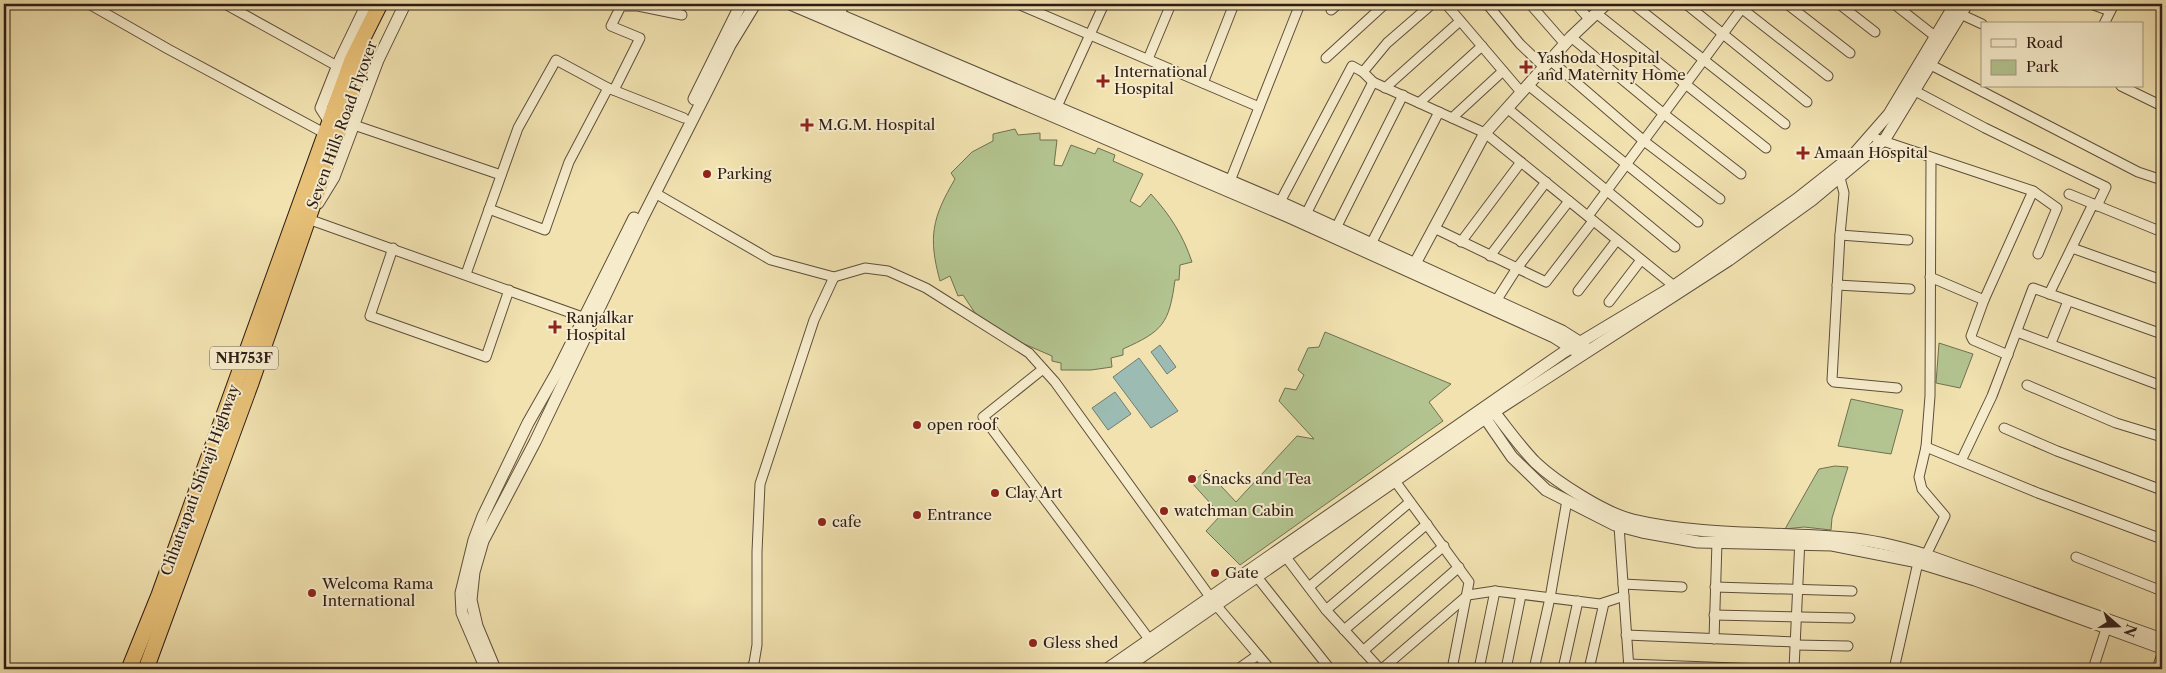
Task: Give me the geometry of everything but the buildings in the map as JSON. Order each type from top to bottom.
[{"type":"highway","name":"Seven Hills Road Flyover","points":[[330,121],[352,60],[368,4]]},
{"type":"highway","name":"Seven Hills Road Flyover","points":[[308,219],[363,60],[390,4]]},
{"type":"highway","name":"Chhatrapati Shivaji Highway","points":[[129,669],[158,595],[330,121]]},
{"type":"highway","name":"Chhatrapati Shivaji Highway","points":[[146,669],[248,392],[308,219]]},
{"type":"street","points":[[89,4],[168,49],[330,121]]},
{"type":"street","points":[[224,4],[338,66]]},
{"type":"street","points":[[330,121],[322,108],[338,66],[368,4]]},
{"type":"street","points":[[405,4],[378,60],[334,177],[308,219],[588,319]]},
{"type":"street","points":[[588,319],[740,4]]},
{"type":"street","points":[[495,669],[477,626],[471,600],[478,540],[483,516],[528,423],[588,319],[730,45],[755,4]]},
{"type":"street","points":[[790,4],[1280,202],[1371,244],[1412,268],[1554,337],[1576,345]]},
{"type":"street","points":[[814,4],[1289,217],[1496,301],[1562,331],[1586,352]]},
{"type":"street","points":[[840,15],[844,4]]},
{"type":"street","points":[[1018,4],[1260,107]]},
{"type":"street","points":[[1054,111],[1104,4]]},
{"type":"street","points":[[1148,59],[1171,4]]},
{"type":"street","points":[[1203,83],[1234,4]]},
{"type":"street","points":[[1230,181],[1300,4]]},
{"type":"street","points":[[1331,10],[1338,4]]},
{"type":"street","points":[[1326,58],[1385,4]]},
{"type":"street","points":[[1363,72],[1387,43],[1432,4]]},
{"type":"street","points":[[1446,4],[1503,71],[1698,222]]},
{"type":"street","points":[[1487,4],[1520,44],[1720,199]]},
{"type":"street","points":[[1530,4],[1568,41],[1741,174]]},
{"type":"street","points":[[1576,4],[1766,148]]},
{"type":"street","points":[[1412,268],[1485,132],[1568,41],[1606,4]]},
{"type":"street","points":[[1633,4],[1785,124]]},
{"type":"street","points":[[1686,4],[1807,102]]},
{"type":"street","points":[[1787,4],[1850,52]]},
{"type":"street","points":[[1839,4],[1875,32]]},
{"type":"street","points":[[1894,4],[1936,37]]},
{"type":"street","points":[[1108,669],[1152,644],[1486,411],[1576,345],[1674,286],[1797,199],[1854,154],[1870,136],[1889,114],[1936,37],[1956,9],[1966,4]]},
{"type":"street","points":[[2091,4],[2112,7],[2105,22]]},
{"type":"street","points":[[2159,4],[2162,9]]},
{"type":"street","points":[[1434,228],[1546,282],[1591,218],[1607,191],[1723,34],[1741,5],[1828,76]]},
{"type":"street","points":[[489,209],[545,230],[570,162],[640,38],[612,26],[621,6],[638,6],[682,15]]},
{"type":"street","points":[[1956,9],[1981,23]]},
{"type":"street","points":[[1486,411],[1586,352],[1729,260],[1840,178],[1882,142],[1931,65],[1956,9]]},
{"type":"street","points":[[1385,88],[1460,21]]},
{"type":"street","points":[[1419,103],[1482,46]]},
{"type":"street","points":[[466,274],[518,128],[556,60],[611,89],[684,118]]},
{"type":"street","points":[[1931,65],[2138,172],[2162,180]]},
{"type":"street","points":[[1280,202],[1352,66],[1363,72],[1373,82],[1385,88],[1485,132],[1674,286]]},
{"type":"street","points":[[1452,118],[1503,71]]},
{"type":"street","points":[[1306,214],[1373,82]]},
{"type":"street","points":[[2125,88],[2162,106]]},
{"type":"street","points":[[1915,91],[2106,186],[2049,294]]},
{"type":"street","points":[[1336,228],[1402,95]]},
{"type":"street","points":[[1507,108],[1675,247]]},
{"type":"street","points":[[1371,244],[1439,112]]},
{"type":"street","points":[[354,124],[502,175]]},
{"type":"street","points":[[1870,136],[1882,142],[2033,192],[2056,208],[2038,254]]},
{"type":"street","points":[[1894,669],[1921,556],[1945,516],[1920,484],[1918,477],[1926,447],[1930,396],[1931,158]]},
{"type":"street","points":[[1461,242],[1521,162]]},
{"type":"street","points":[[1840,178],[1844,194],[1837,285],[1833,381],[1897,388]]},
{"type":"street","points":[[1490,256],[1546,182]]},
{"type":"street","points":[[655,192],[772,260],[834,277],[865,268],[888,271],[926,288],[1029,353],[1055,382],[1213,602],[1270,669]]},
{"type":"street","points":[[2008,355],[1971,338],[1984,300],[2033,192]]},
{"type":"street","points":[[2069,194],[2162,232]]},
{"type":"street","points":[[1496,301],[1517,268],[1569,201]]},
{"type":"street","points":[[1840,235],[1908,240]]},
{"type":"street","points":[[1578,291],[1617,240]]},
{"type":"street","points":[[393,248],[370,316],[378,319],[486,357],[509,290]]},
{"type":"street","points":[[2072,248],[2162,280]]},
{"type":"street","points":[[1609,302],[1641,260]]},
{"type":"street","points":[[750,669],[754,663],[757,645],[757,552],[760,484],[814,320],[834,277]]},
{"type":"street","points":[[1930,277],[1984,300]]},
{"type":"street","points":[[1837,285],[1910,289]]},
{"type":"street","points":[[1961,461],[1992,396],[2032,288],[2162,334]]},
{"type":"street","points":[[2051,343],[2068,300]]},
{"type":"street","points":[[2017,332],[2051,343],[2162,386]]},
{"type":"street","points":[[1043,369],[983,417],[1152,644]]},
{"type":"street","points":[[2028,385],[2116,423],[2162,437]]},
{"type":"street","points":[[1486,411],[1512,456],[1546,490],[1619,526],[1688,540],[1717,542],[1846,538],[1921,556],[2162,648]]},
{"type":"street","points":[[1486,411],[1536,463],[1558,481],[1605,509],[1632,520],[1800,540]]},
{"type":"street","points":[[2004,428],[2057,451],[2162,490]]},
{"type":"street","points":[[1926,447],[2072,507],[2162,540]]},
{"type":"street","points":[[1392,477],[1469,582],[1468,595],[1452,669]]},
{"type":"street","points":[[1534,669],[1550,598],[1567,500]]},
{"type":"street","points":[[1309,587],[1410,502]]},
{"type":"street","points":[[1326,610],[1427,524]]},
{"type":"street","points":[[1619,526],[1629,666],[1762,669]]},
{"type":"street","points":[[478,540],[465,569],[461,593],[462,613],[486,669]]},
{"type":"street","points":[[1794,669],[1800,540]]},
{"type":"street","points":[[1714,639],[1717,542]]},
{"type":"street","points":[[1344,630],[1444,546]]},
{"type":"street","points":[[1213,602],[1257,577],[1283,553]]},
{"type":"street","points":[[1283,553],[1326,610],[1381,669],[1468,595],[1496,591],[1604,603],[1624,596]]},
{"type":"street","points":[[1921,556],[1975,580],[2162,648]]},
{"type":"street","points":[[2076,557],[2162,591]]},
{"type":"street","points":[[1363,651],[1459,567]]},
{"type":"street","points":[[1257,577],[1330,669]]},
{"type":"street","points":[[1623,584],[1682,586]]},
{"type":"street","points":[[1715,587],[1852,591]]},
{"type":"street","points":[[1479,669],[1496,591]]},
{"type":"street","points":[[1506,669],[1521,594]]},
{"type":"street","points":[[1562,669],[1578,601]]},
{"type":"street","points":[[1590,669],[1604,603]]},
{"type":"street","points":[[1714,615],[1850,618]]},
{"type":"street","points":[[2092,669],[2106,629]]},
{"type":"street","points":[[1626,635],[1848,646]]},
{"type":"street","points":[[1124,669],[1152,644]]},
{"type":"street","points":[[2158,669],[2162,648]]},
{"type":"street","points":[[1238,669],[1258,655]]},
{"type":"green space","points":[[1015,129],[1018,135],[1040,133],[1040,140],[1057,140],[1054,165],[1062,166],[1071,145],[1095,154],[1098,148],[1115,155],[1113,161],[1143,174],[1130,201],[1140,207],[1151,194],[1175,226],[1188,252],[1192,262],[1180,265],[1179,280],[1175,280],[1170,307],[1162,324],[1147,337],[1123,349],[1123,355],[1111,358],[1112,367],[1091,370],[1061,370],[1061,363],[1052,361],[1052,356],[1008,337],[975,313],[963,295],[958,296],[950,276],[940,281],[934,252],[934,228],[941,205],[955,179],[951,173],[972,152],[993,141],[993,134]]},
{"type":"green space","points":[[1325,332],[1451,384],[1429,402],[1443,421],[1240,565],[1206,531],[1221,515],[1192,483],[1206,470],[1236,502],[1297,436],[1314,439],[1279,401],[1285,388],[1296,390],[1304,375],[1298,370],[1308,348],[1319,347]]},
{"type":"green space","points":[[1939,343],[1973,354],[1960,388],[1936,383]]},
{"type":"green space","points":[[1851,399],[1903,410],[1891,454],[1838,446]]},
{"type":"green space","points":[[1835,466],[1848,467],[1832,518],[1831,530],[1804,527],[1785,529],[1819,469]]},
{"type":"water","points":[[1160,345],[1176,367],[1167,374],[1151,352]]},
{"type":"water","points":[[1139,358],[1178,411],[1151,428],[1113,377]]},
{"type":"water","points":[[1115,392],[1131,414],[1108,430],[1092,408]]},
{"type":"place","name":"Yashoda Hospital and Maternity Home","points":[[1526,67]]},
{"type":"place","name":"International Hospital","points":[[1103,81]]},
{"type":"place","name":"M.G.M. Hospital","points":[[807,125]]},
{"type":"place","name":"Amaan Hospital","points":[[1803,153]]},
{"type":"place","name":"Parking","points":[[707,174]]},
{"type":"place","name":"Ranjalkar Hospital","points":[[555,327]]},
{"type":"place","name":"open roof","points":[[917,425]]},
{"type":"place","name":"Snacks and Tea","points":[[1192,479]]},
{"type":"place","name":"Clay Art","points":[[995,493]]},
{"type":"place","name":"watchman Cabin","points":[[1164,511]]},
{"type":"place","name":"Entrance","points":[[917,515]]},
{"type":"place","name":"cafe","points":[[822,522]]},
{"type":"place","name":"Gate","points":[[1215,573]]},
{"type":"place","name":"Welcoma Rama International","points":[[312,593]]},
{"type":"place","name":"Gless shed","points":[[1033,643]]}]
